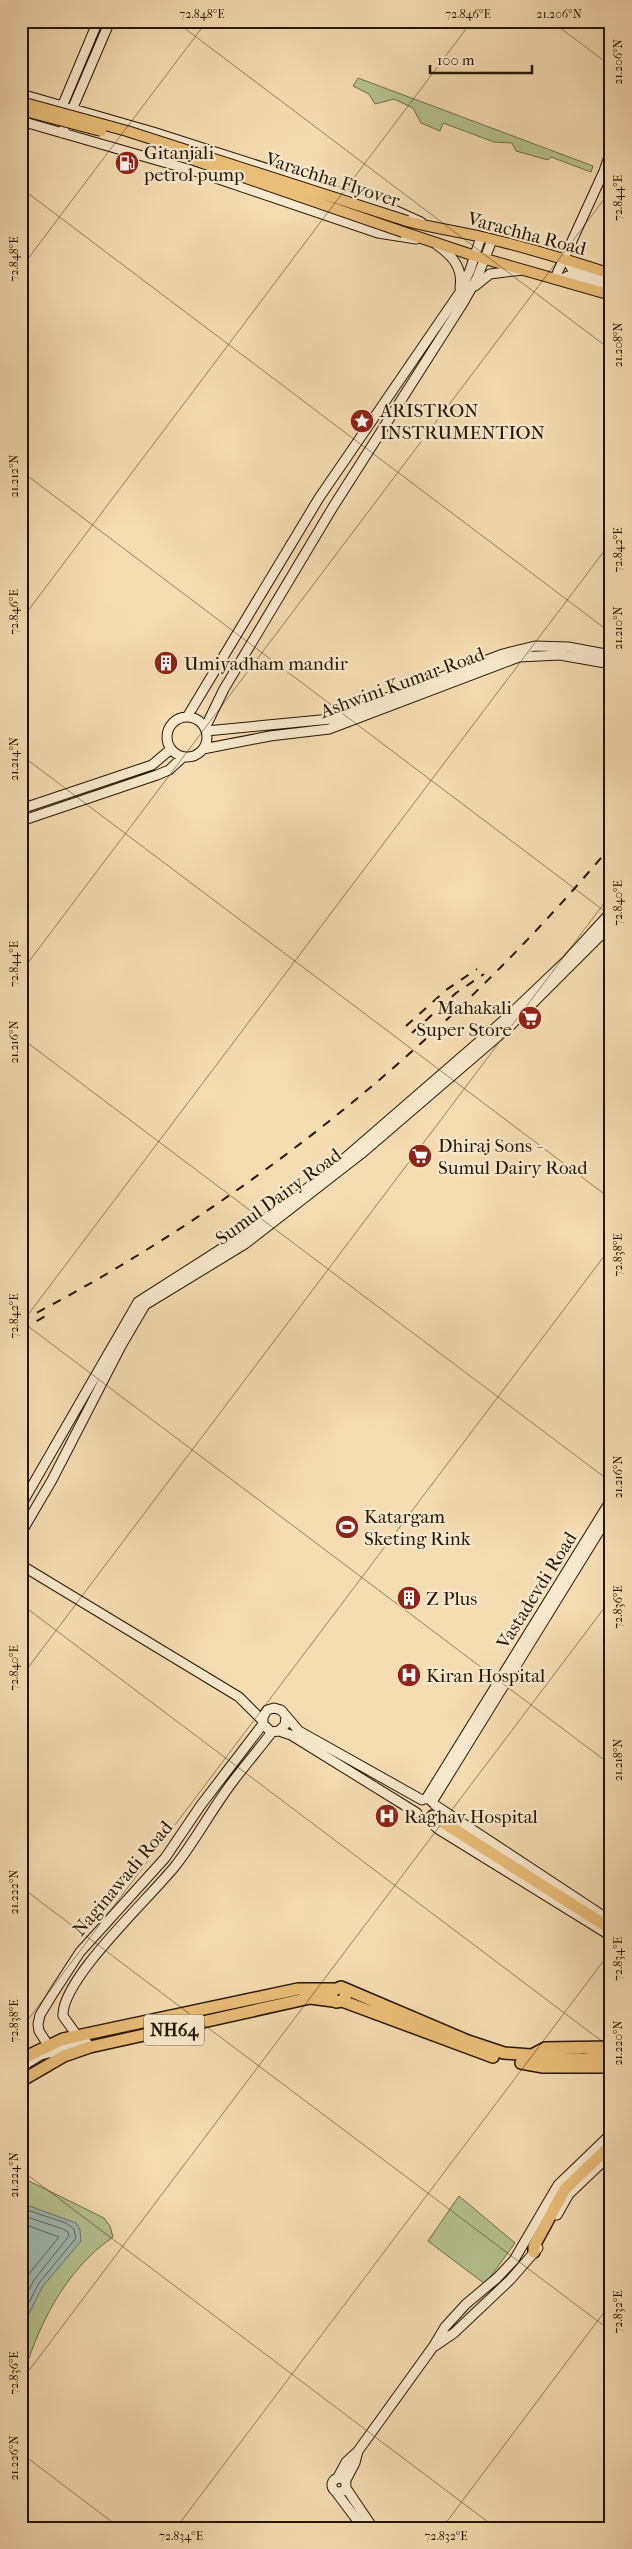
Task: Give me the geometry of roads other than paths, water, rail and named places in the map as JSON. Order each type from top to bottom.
[{"type":"highway","points":[[429,1807],[443,1823],[611,1929]]},
{"type":"highway","name":"NH64","points":[[21,2059],[52,2053],[82,2043],[298,1989],[311,1993],[338,1995],[504,2053],[537,2060],[611,2063]]},
{"type":"highway","name":"NH64","points":[[21,2081],[52,2053],[82,2043]]},
{"type":"highway","points":[[611,2047],[545,2048],[537,2060],[543,2067],[611,2067]]},
{"type":"highway","name":"NH64","points":[[537,2060],[611,2057]]},
{"type":"highway","points":[[534,2252],[541,2234],[565,2189],[611,2145]]},
{"type":"main road","name":"Varachha Flyover","points":[[21,102],[127,131],[405,226],[430,240],[611,296]]},
{"type":"main road","name":"Varachha Flyover","points":[[21,110],[142,142],[405,226],[434,229]]},
{"type":"main road","name":"Varachha Road","points":[[434,229],[481,237],[564,259],[611,274]]},
{"type":"street","points":[[57,132],[63,105],[98,21]]},
{"type":"street","points":[[57,132],[72,108],[110,21]]},
{"type":"street","points":[[21,94],[63,105],[390,208],[434,229]]},
{"type":"street","points":[[21,121],[198,172],[378,233],[430,240],[449,254],[457,265],[461,274],[460,292]]},
{"type":"street","points":[[557,279],[611,151]]},
{"type":"street","points":[[471,290],[480,257],[481,237]]},
{"type":"street","points":[[187,717],[319,498],[460,292],[492,240]]},
{"type":"street","points":[[564,259],[572,269],[611,282]]},
{"type":"street","points":[[205,729],[224,689],[332,507],[471,290],[490,274],[528,270]]},
{"type":"street","points":[[557,279],[568,276],[611,289]]},
{"type":"street","name":"Ashwini Kumar Road","points":[[205,729],[331,719],[503,654],[535,646],[611,664]]},
{"type":"street","name":"Ashwini Kumar Road","points":[[203,748],[270,736],[328,729],[526,656],[560,651],[611,655]]},
{"type":"street","points":[[21,821],[157,775],[168,770],[183,757],[194,756],[203,748],[207,738],[205,729],[197,720],[187,717],[175,721],[168,731],[168,743],[171,749],[183,757]]},
{"type":"street","points":[[21,809],[152,765],[171,749]]},
{"type":"street","points":[[21,1505],[138,1302],[235,1240],[344,1158],[503,1021],[566,961],[611,912]]},
{"type":"street","name":"Sumul Dairy Road","points":[[21,1533],[52,1480],[121,1346],[145,1305],[252,1239],[361,1154],[510,1026],[611,925]]},
{"type":"street","name":"Vastadevdi Road","points":[[429,1807],[611,1500]]},
{"type":"street","name":"Vastadevdi Road","points":[[429,1807],[611,1512]]},
{"type":"street","points":[[21,1565],[239,1697],[281,1710],[300,1731],[429,1807],[611,1921]]},
{"type":"street","points":[[239,1697],[262,1722],[276,1732],[292,1735],[417,1813],[421,1818],[429,1807]]},
{"type":"street","points":[[262,1722],[264,1713],[271,1708]]},
{"type":"street","points":[[276,1732],[285,1725],[286,1717]]},
{"type":"street","name":"Naginawadi Road","points":[[52,2053],[39,2031],[40,2015],[70,1965],[165,1858],[262,1722]]},
{"type":"street","name":"Naginawadi Road","points":[[82,2043],[63,2016],[66,1997],[72,1985],[86,1965],[176,1866],[234,1780],[276,1732]]},
{"type":"street","points":[[417,1813],[416,1807],[429,1807]]},
{"type":"street","points":[[429,1807],[438,1829],[611,1936]]},
{"type":"street","points":[[82,2043],[191,2019],[196,2015],[311,1993]]},
{"type":"street","points":[[21,2067],[41,2055],[52,2053]]},
{"type":"street","points":[[21,2073],[52,2053]]},
{"type":"street","points":[[336,2492],[343,2492],[343,2483],[355,2463],[358,2451],[433,2347],[444,2328],[514,2260],[558,2186],[611,2134]]},
{"type":"street","points":[[433,2347],[454,2333],[510,2280],[534,2252],[569,2194],[611,2154]]},
{"type":"street","points":[[343,2483],[332,2484],[363,2528]]},
{"type":"street","points":[[343,2483],[373,2528]]},
{"type":"water","points":[[21,2203],[76,2223],[80,2230],[81,2241],[43,2286],[21,2329]]},
{"type":"railway","points":[[21,1321],[104,1275],[185,1225],[264,1171],[340,1113],[412,1051],[482,986],[548,917],[611,846]]},
{"type":"railway","points":[[406,1026],[446,990],[477,969]]},
{"type":"railway","points":[[412,1033],[456,993],[484,974]]},
{"type":"railway","points":[[21,1330],[51,1313]]},
{"type":"place","name":"Gitanjali petrol pump","points":[[127,163]]},
{"type":"place","name":"ARISTRON INSTRUMENTION","points":[[362,421]]},
{"type":"place","name":"Umiyadham mandir","points":[[166,663]]},
{"type":"place","name":"Mahakali Super Store","points":[[530,1018]]},
{"type":"place","name":"Dhiraj Sons - Sumul Dairy Road","points":[[420,1156]]},
{"type":"place","name":"Katargam Sketing Rink","points":[[347,1527]]},
{"type":"place","name":"Z Plus","points":[[409,1598]]},
{"type":"place","name":"Kiran Hospital","points":[[409,1675]]},
{"type":"place","name":"Raghav Hospital","points":[[387,1816]]}]
